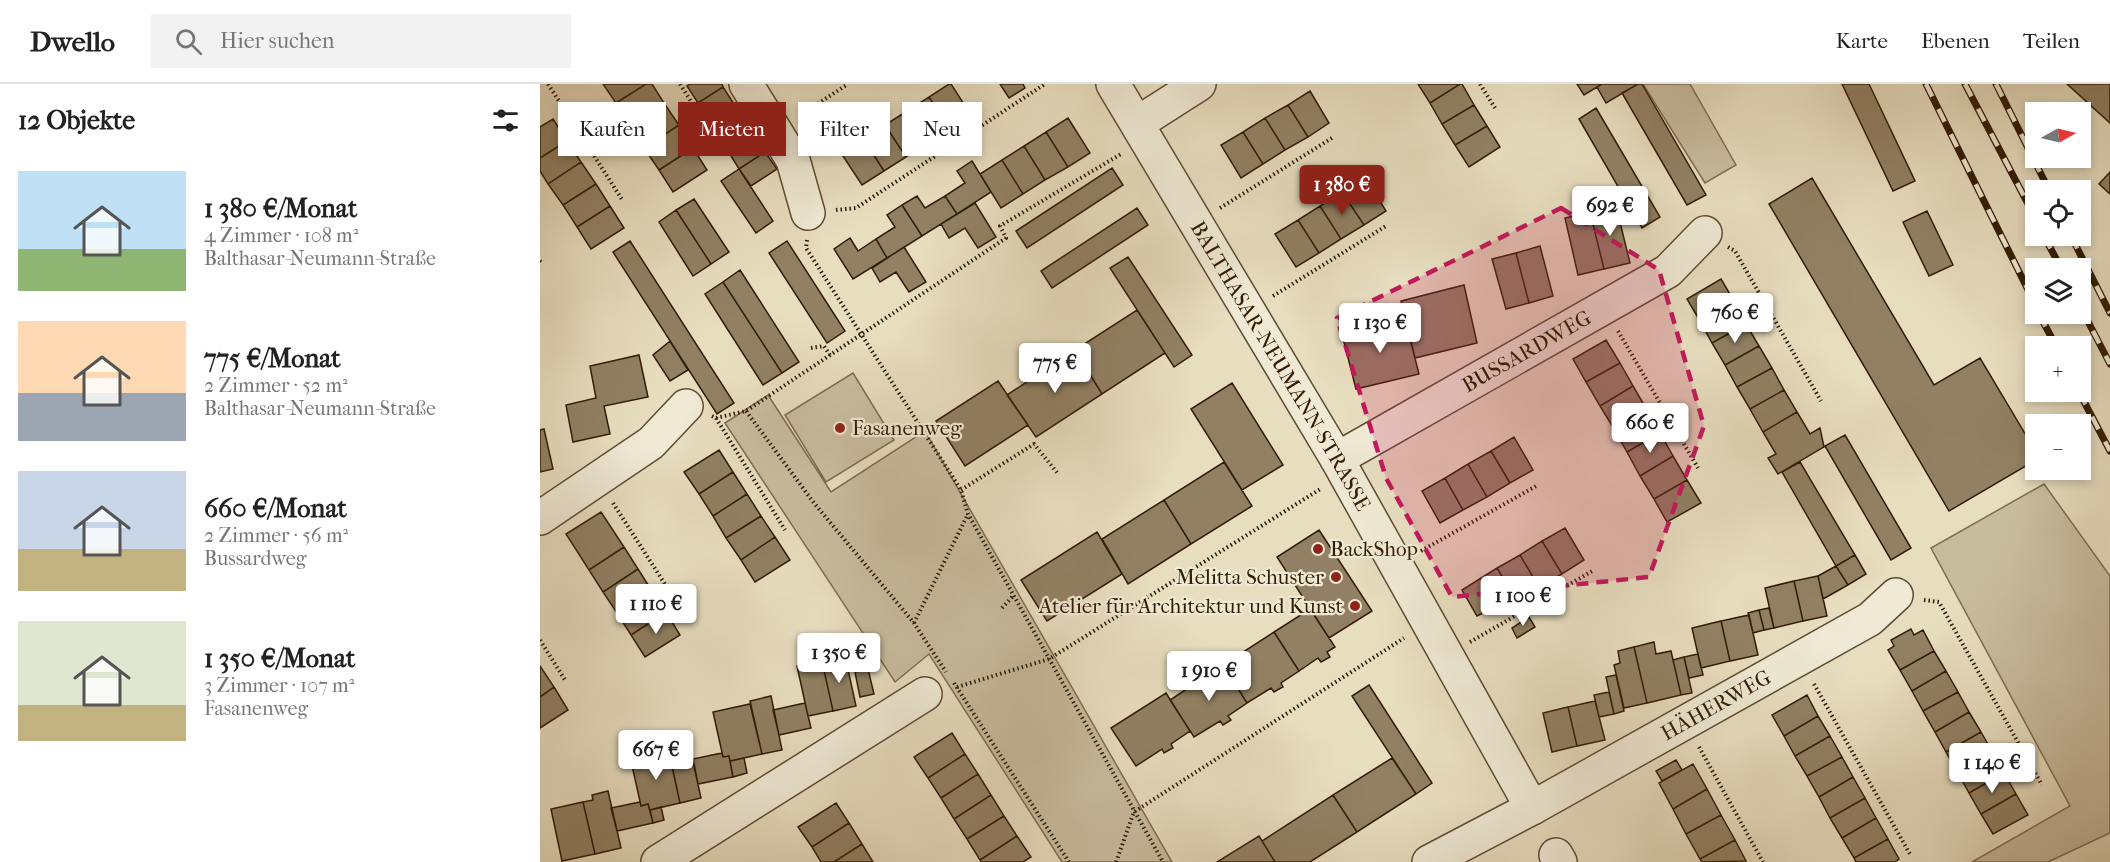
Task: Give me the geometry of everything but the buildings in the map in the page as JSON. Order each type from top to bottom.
[{"type":"street","points":[[746,84],[757,102]]},
{"type":"street","name":"BALTHASAR-NEUMANN-STRASSE","points":[[1113,84],[1341,466],[1532,808]]},
{"type":"street","points":[[1142,131],[1199,84]]},
{"type":"street","points":[[786,147],[794,160],[808,213]]},
{"type":"street","name":"BUSSARDWEG","points":[[1341,466],[1604,307],[1668,271],[1705,233]]},
{"type":"street","points":[[540,518],[651,443],[686,406]]},
{"type":"street","name":"HÄHERWEG","points":[[1429,862],[1532,808],[1870,619],[1896,595]]},
{"type":"street","points":[[658,862],[925,694]]},
{"type":"path","points":[[548,84],[623,201]]},
{"type":"path","points":[[680,84],[691,102]]},
{"type":"path","points":[[786,127],[848,84]]},
{"type":"path","points":[[1045,84],[856,208],[808,213],[806,248],[960,490],[968,514],[1163,862]]},
{"type":"path","points":[[1480,84],[1495,108]]},
{"type":"path","points":[[686,406],[716,418],[746,411],[1006,238],[1000,226],[1142,131]]},
{"type":"path","points":[[1196,223],[1332,138]]},
{"type":"path","points":[[1249,310],[1386,226]]},
{"type":"path","points":[[1705,233],[1735,251],[1821,402]]},
{"type":"path","points":[[1604,307],[1698,468]]},
{"type":"path","points":[[811,348],[824,346],[830,355]]},
{"type":"path","points":[[746,411],[814,503],[914,623],[1069,862]]},
{"type":"path","points":[[716,418],[785,530]]},
{"type":"path","points":[[960,490],[1034,444],[1059,475]]},
{"type":"path","points":[[925,694],[1049,659],[1341,466]]},
{"type":"path","points":[[598,479],[677,603]]},
{"type":"path","points":[[1397,564],[1538,485]]},
{"type":"path","points":[[914,623],[968,514]]},
{"type":"path","points":[[1448,655],[1594,570]]},
{"type":"path","points":[[1002,608],[1014,595]]},
{"type":"path","points":[[1896,595],[1939,602],[2042,785]]},
{"type":"path","points":[[1116,862],[1134,812],[1429,621]]},
{"type":"path","points":[[540,640],[565,680]]},
{"type":"path","points":[[1800,659],[1911,856]]},
{"type":"path","points":[[1686,723],[1763,862]]},
{"type":"highlighted area","points":[[1561,208],[1659,270],[1704,426],[1649,577],[1452,597],[1386,478],[1337,318]]},
{"type":"shaded area","points":[[1643,84],[1690,84],[1736,165],[1705,183]]},
{"type":"shaded area","name":"Fasanenweg","points":[[853,373],[894,440],[826,482],[785,415]]},
{"type":"shaded area","points":[[768,395],[831,492],[925,431],[1172,862],[1062,862],[929,654],[895,682],[725,423]]},
{"type":"shaded area","points":[[2044,484],[2110,576],[2110,833],[2048,862],[1972,862],[2070,806],[1931,548]]},
{"type":"railway","points":[[1926,84],[2025,284]]},
{"type":"railway","points":[[1965,84],[2025,198]]},
{"type":"railway","points":[[1996,84],[2044,180]]},
{"type":"railway","points":[[2049,246],[2056,258]]},
{"type":"railway","points":[[2076,246],[2110,313]]},
{"type":"railway","points":[[2044,324],[2051,336]]},
{"type":"railway","points":[[2089,324],[2110,364]]},
{"type":"railway","points":[[2084,402],[2110,451]]},
{"type":"place","name":"Fasanenweg","points":[[840,428]]},
{"type":"place","name":"BackShop","points":[[1318,549]]},
{"type":"place","name":"Melitta Schuster","points":[[1336,577]]},
{"type":"place","name":"Atelier für Architektur und Kunst","points":[[1355,606]]}]
